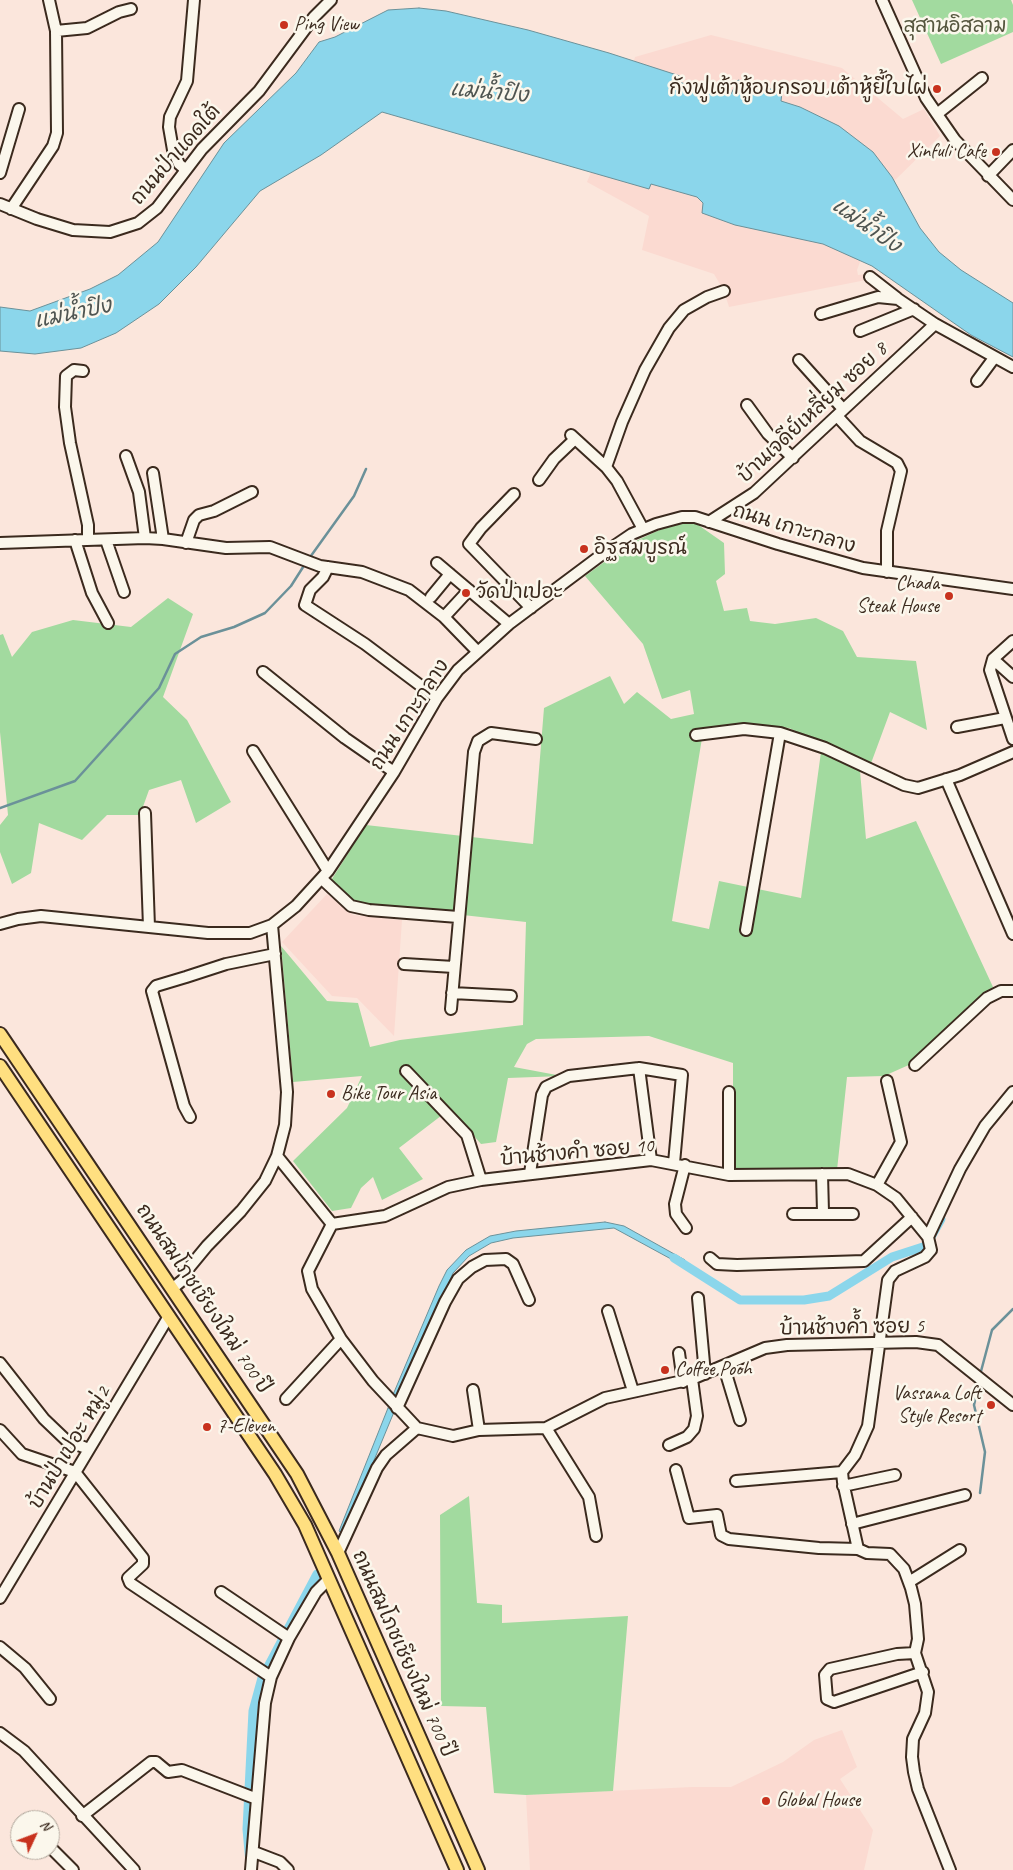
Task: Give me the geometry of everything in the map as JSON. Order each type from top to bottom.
[{"type":"main road","name":"ถนนสมโภชเชียงใหม่ 700 ปี","points":[[0,1034],[297,1474],[338,1553],[478,1870]]},
{"type":"main road","name":"ถนนสมโภชเชียงใหม่ 700 ปี","points":[[0,1066],[275,1474],[305,1525],[458,1870]]},
{"type":"street","points":[[11,209],[53,146],[57,133],[56,32],[49,0]]},
{"type":"street","points":[[186,170],[180,164],[173,150],[169,127],[170,117],[187,81],[194,0]]},
{"type":"street","name":"ถนนป่าแดดใต้","points":[[0,204],[59,227],[73,230],[117,231],[145,218],[157,208],[215,134],[258,90],[314,16],[331,0]]},
{"type":"street","points":[[882,0],[926,98],[955,140],[1013,200]]},
{"type":"street","points":[[56,32],[87,28],[119,12],[131,9]]},
{"type":"street","points":[[937,114],[982,78]]},
{"type":"street","points":[[0,173],[19,109]]},
{"type":"street","points":[[988,176],[1013,150]]},
{"type":"street","points":[[870,277],[935,324],[1013,367]]},
{"type":"street","points":[[606,467],[622,422],[645,370],[669,328],[684,310],[706,297],[724,291]]},
{"type":"street","points":[[821,314],[878,297],[898,299]]},
{"type":"street","points":[[860,331],[914,309]]},
{"type":"street","name":"บ้านเจดีย์เหลี่ยม ซอย 8","points":[[709,522],[754,493],[935,324]]},
{"type":"street","points":[[977,381],[994,358]]},
{"type":"street","points":[[799,360],[860,441],[897,463],[901,471],[887,531],[886,572]]},
{"type":"street","points":[[83,371],[69,372],[65,384],[70,444],[88,525],[88,540]]},
{"type":"street","points":[[747,405],[768,434],[793,458]]},
{"type":"street","points":[[539,480],[573,437],[606,467],[617,481],[643,529]]},
{"type":"street","points":[[126,456],[139,492],[145,538]]},
{"type":"street","points":[[153,473],[163,539]]},
{"type":"street","points":[[186,543],[194,520],[199,515],[214,511],[252,492]]},
{"type":"street","points":[[514,494],[481,528],[469,544],[531,608]]},
{"type":"street","points":[[728,528],[731,508]]},
{"type":"street","name":"ถนน เกาะกลาง","points":[[0,924],[41,916],[230,934],[250,933],[272,925],[296,906],[325,875],[394,772],[437,698],[458,670],[477,650],[509,624],[604,553],[643,529],[682,517],[696,517],[838,562],[886,572],[1013,588]]},
{"type":"street","points":[[0,543],[145,538],[226,548],[270,547],[305,561],[328,567],[362,572],[390,581],[409,590],[444,617],[477,650]]},
{"type":"street","points":[[75,540],[92,593],[108,623]]},
{"type":"street","points":[[106,540],[124,592]]},
{"type":"street","points":[[437,564],[509,624]]},
{"type":"street","points":[[328,567],[323,577],[310,590],[305,605],[365,644],[437,698]]},
{"type":"street","points":[[431,596],[450,574]]},
{"type":"street","points":[[444,617],[469,590]]},
{"type":"street","points":[[1013,641],[993,659],[990,670],[1013,739]]},
{"type":"street","points":[[993,659],[1013,677]]},
{"type":"street","points":[[263,672],[345,738],[394,772]]},
{"type":"street","points":[[957,727],[1005,718]]},
{"type":"street","points":[[696,735],[744,729],[780,733],[826,748],[904,785],[918,788],[946,779],[1013,752]]},
{"type":"street","points":[[451,1009],[474,752],[478,741],[491,733],[536,739]]},
{"type":"street","points":[[746,930],[780,733]]},
{"type":"street","points":[[253,750],[325,875],[351,906],[369,910],[458,917]]},
{"type":"street","points":[[946,779],[1013,934]]},
{"type":"street","points":[[146,813],[148,927]]},
{"type":"street","points":[[173,1288],[184,1279],[188,1269],[207,1246],[246,1205],[265,1181],[277,1156],[285,1125],[287,1105],[272,925]]},
{"type":"street","points":[[190,1117],[184,1106],[152,991],[156,986],[202,972],[275,954]]},
{"type":"street","points":[[404,964],[454,966]]},
{"type":"street","points":[[915,1064],[987,998],[1001,991],[1013,991]]},
{"type":"street","points":[[452,993],[511,996]]},
{"type":"street","points":[[639,1068],[651,1160]]},
{"type":"street","points":[[530,1173],[542,1095],[546,1087],[569,1076],[639,1068],[682,1075],[674,1163]]},
{"type":"street","points":[[406,1071],[467,1135],[481,1180]]},
{"type":"street","points":[[878,1185],[901,1142],[887,1081]]},
{"type":"street","points":[[729,1092],[729,1175]]},
{"type":"street","points":[[858,1549],[843,1486],[842,1472],[855,1455],[868,1426],[888,1280],[895,1271],[930,1254],[929,1240],[960,1169],[985,1126],[1013,1092]]},
{"type":"street","points":[[277,1156],[332,1224],[308,1271],[312,1289],[341,1339],[397,1408],[417,1428],[386,1455],[377,1468],[338,1553]]},
{"type":"street","name":"บ้านช้างคำ ซอย 10","points":[[332,1224],[385,1216],[448,1187],[481,1180],[651,1160],[685,1165],[729,1175],[848,1174],[878,1185],[896,1198],[929,1240]]},
{"type":"street","points":[[685,1165],[675,1204],[676,1214],[686,1228]]},
{"type":"street","points":[[822,1174],[823,1212]]},
{"type":"street","points":[[793,1214],[823,1212],[853,1214]]},
{"type":"street","points":[[710,1258],[717,1264],[737,1265],[864,1261],[912,1217]]},
{"type":"street","points":[[397,1408],[445,1302],[458,1279],[472,1267],[484,1260],[506,1259],[513,1264],[529,1300]]},
{"type":"street","points":[[698,1298],[705,1374]]},
{"type":"street","points":[[608,1310],[633,1391]]},
{"type":"street","name":"บ้านป่าเปอะ หมู่2","points":[[0,1598],[169,1316]]},
{"type":"street","points":[[286,1399],[341,1339]]},
{"type":"street","name":"บ้านช้างค้ำ ซอย 5","points":[[417,1428],[453,1436],[479,1430],[546,1428],[605,1398],[688,1381],[765,1348],[787,1345],[916,1342],[938,1345],[1013,1405]]},
{"type":"street","points":[[669,1444],[687,1437],[694,1429],[697,1416],[679,1353]]},
{"type":"street","points":[[0,1364],[44,1418],[67,1440],[89,1449]]},
{"type":"street","points":[[724,1367],[740,1420]]},
{"type":"street","points":[[473,1390],[479,1430]]},
{"type":"street","points":[[546,1428],[589,1497],[596,1536]]},
{"type":"street","points":[[0,1430],[22,1454],[75,1472],[143,1558],[143,1564],[128,1578],[130,1583],[271,1677]]},
{"type":"street","points":[[676,1470],[689,1518],[717,1515],[721,1535],[729,1539],[819,1548],[858,1549],[867,1553],[890,1554],[904,1569],[915,1604],[918,1638],[915,1653],[923,1672],[928,1692],[928,1700],[914,1739],[912,1757],[918,1790],[950,1870]]},
{"type":"street","points":[[736,1481],[842,1472]]},
{"type":"street","points":[[843,1486],[895,1475]]},
{"type":"street","points":[[852,1524],[965,1495]]},
{"type":"street","points":[[909,1582],[960,1550]]},
{"type":"street","points":[[251,1870],[265,1703],[271,1677],[289,1638],[316,1592],[329,1579]]},
{"type":"street","points":[[221,1592],[289,1638]]},
{"type":"street","points":[[0,1647],[25,1668],[50,1699]]},
{"type":"street","points":[[915,1653],[896,1654],[830,1669],[825,1675],[827,1699],[834,1702],[923,1672]]},
{"type":"street","points":[[0,1733],[24,1751],[82,1816],[134,1870]]},
{"type":"street","points":[[82,1816],[151,1762],[156,1762],[168,1772],[182,1770],[257,1799]]},
{"type":"street","points":[[254,1852],[280,1862],[288,1870]]},
{"type":"street","points":[[60,1857],[73,1870]]},
{"type":"shaded area","points":[[711,35],[842,68],[903,119],[924,109],[940,136],[888,187],[857,270],[858,275],[868,274],[866,280],[729,307],[724,291],[714,274],[642,250],[649,216],[587,182],[625,91],[635,57]]},
{"type":"shaded area","points":[[327,894],[353,915],[402,920],[394,1036],[357,998],[332,996],[282,942]]},
{"type":"shaded area","points":[[842,1730],[857,1767],[840,1779],[873,1830],[864,1870],[530,1870],[526,1795],[692,1787],[731,1787],[783,1762],[814,1740]]},
{"type":"green space","name":"สุสานอิสลาม","points":[[912,0],[1011,0],[1013,5],[1013,32],[941,64]]},
{"type":"green space","points":[[694,522],[724,543],[725,574],[716,581],[724,611],[747,608],[750,621],[775,624],[816,618],[843,631],[857,657],[916,661],[927,730],[890,712],[870,766],[789,728],[740,724],[703,732],[672,921],[709,929],[719,881],[801,898],[821,752],[860,771],[866,839],[916,821],[993,987],[911,1064],[884,1076],[847,1077],[837,1170],[733,1171],[733,1063],[649,1036],[536,1039],[527,1044],[514,1067],[562,1076],[508,1078],[496,1142],[481,1144],[450,1109],[399,1148],[423,1179],[382,1200],[373,1177],[361,1188],[351,1208],[332,1211],[293,1161],[347,1108],[362,1076],[293,1082],[281,946],[327,1001],[358,1003],[370,1047],[400,1040],[523,1025],[526,922],[354,903],[330,882],[366,825],[533,844],[544,708],[610,676],[624,704],[637,692],[671,719],[694,714],[690,690],[662,699],[643,644],[585,576],[629,544],[666,527]]},
{"type":"green space","points":[[168,598],[193,614],[163,697],[187,720],[231,802],[196,823],[181,780],[149,790],[140,815],[107,815],[82,840],[39,823],[31,873],[12,884],[0,852],[0,825],[8,815],[0,732],[0,635],[3,634],[12,657],[32,632],[73,620],[131,627]]},
{"type":"green space","points":[[469,1496],[477,1603],[502,1605],[502,1623],[628,1616],[613,1791],[526,1795],[494,1793],[486,1707],[441,1706],[440,1515]]},
{"type":"water","name":"แม่น้ำปิง","points":[[419,8],[446,11],[528,30],[609,53],[680,76],[679,82],[719,94],[731,94],[738,80],[782,92],[781,101],[800,107],[839,126],[873,152],[892,177],[920,228],[939,252],[961,270],[1013,303],[1013,357],[971,335],[872,266],[823,244],[735,225],[702,213],[703,203],[697,197],[651,184],[649,189],[382,112],[321,155],[260,191],[196,267],[159,304],[116,333],[81,348],[35,354],[0,351],[0,307],[30,311],[90,289],[118,275],[158,242],[224,143],[296,73],[319,42],[335,37],[388,10]]},
{"type":"water","points":[[605,1222],[624,1226],[685,1260],[682,1265],[614,1228],[513,1238],[491,1243],[469,1256],[453,1273],[397,1402],[392,1397],[447,1270],[466,1250],[490,1236],[516,1231]]},
{"type":"water","points":[[388,1408],[394,1412],[343,1535],[339,1531]]},
{"type":"waterway","points":[[308,560],[354,496],[366,469]]},
{"type":"waterway","points":[[0,808],[75,781],[159,688],[175,654],[201,637],[234,627],[265,613],[291,586],[305,564]]},
{"type":"waterway","points":[[674,1258],[740,1300],[804,1300],[829,1296],[892,1257],[926,1246],[941,1219]]},
{"type":"waterway","points":[[980,1375],[992,1330],[1013,1309]]},
{"type":"waterway","points":[[979,1383],[974,1405],[985,1452],[980,1493]]},
{"type":"waterway","points":[[250,1863],[247,1829],[253,1711],[262,1678],[317,1574]]},
{"type":"place","name":"Ping View","points":[[284,25]]},
{"type":"place","name":"กังฟูเต้าหู้อบกรอบ,เต้าหู้ยี้ใบไผ่","points":[[937,89]]},
{"type":"place","name":"Xinfuli Cafe","points":[[996,152]]},
{"type":"place","name":"อิฐสมบูรณ์","points":[[584,549]]},
{"type":"place","name":"วัดป่าเปอะ","points":[[466,593]]},
{"type":"place","name":"Chada Steak House","points":[[949,596]]},
{"type":"place","name":"Bike Tour Asia","points":[[331,1094]]},
{"type":"place","name":"Coffee Pooh","points":[[665,1370]]},
{"type":"place","name":"Vassana Loft Style Resort","points":[[991,1405]]},
{"type":"place","name":"7-Eleven","points":[[207,1427]]},
{"type":"place","name":"Global House","points":[[766,1801]]}]
